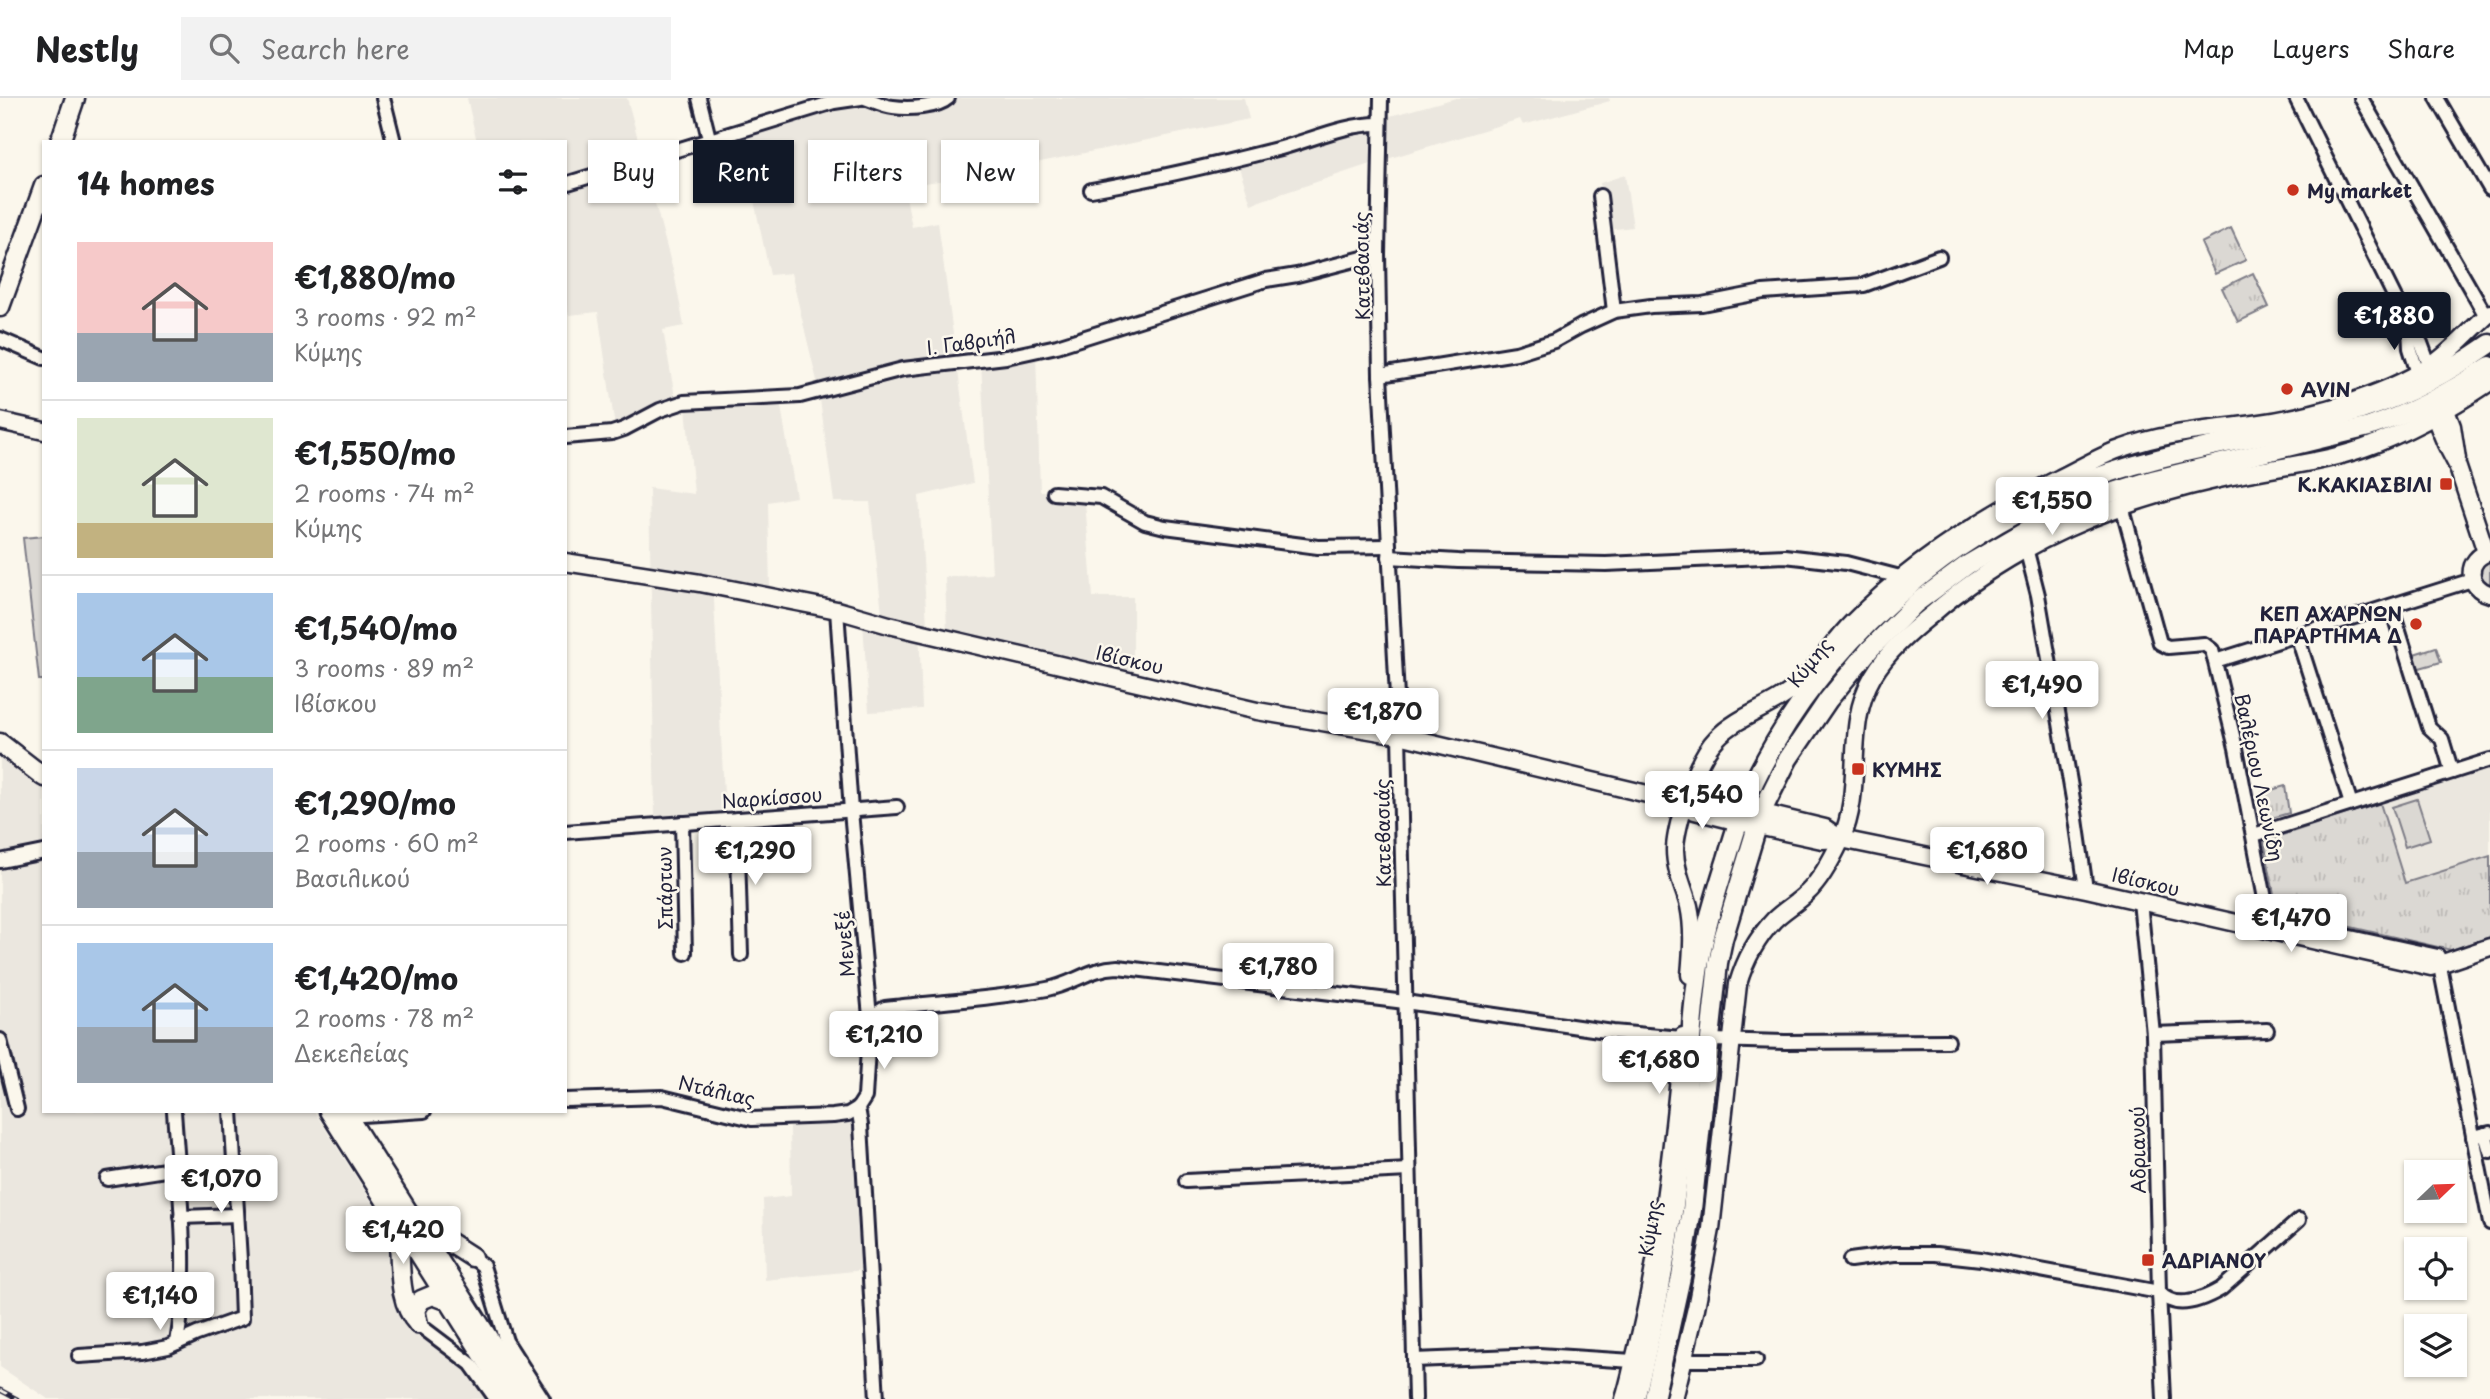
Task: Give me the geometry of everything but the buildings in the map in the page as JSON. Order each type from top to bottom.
[{"type":"main road","points":[[61,140],[75,98]]},
{"type":"main road","points":[[0,307],[42,192]]},
{"type":"main road","name":"Κύμης","points":[[1635,1399],[1663,1272],[1674,1207],[1700,959],[1712,906],[1749,817],[1773,786],[1806,730],[1834,691],[1870,649],[1916,603],[1990,550],[2058,512],[2152,480],[2356,431],[2395,418],[2490,344]]},
{"type":"main road","name":"Κύμης","points":[[2432,391],[2490,366]]},
{"type":"main road","points":[[0,743],[42,775]]},
{"type":"main road","name":"Κύμης","points":[[1654,1399],[1681,1278],[1692,1210],[1723,939],[1749,817]]},
{"type":"main road","points":[[330,1113],[527,1399]]},
{"type":"main road","points":[[346,1113],[403,1217],[472,1257]]},
{"type":"main road","points":[[403,1217],[399,1236],[405,1298],[408,1313],[418,1324]]},
{"type":"main road","points":[[472,1257],[463,1258],[456,1263],[451,1292],[511,1399]]},
{"type":"main road","points":[[418,1324],[415,1310],[421,1300],[451,1292]]},
{"type":"street","points":[[383,98],[394,140]]},
{"type":"street","points":[[699,98],[710,140]]},
{"type":"street","points":[[716,140],[834,102],[863,98],[905,108],[937,104],[948,98]]},
{"type":"street","name":"Κατεβασιάς","points":[[1381,98],[1378,254],[1380,375],[1399,735],[1415,1399]]},
{"type":"street","points":[[2296,98],[2409,327],[2410,348],[2432,391],[2488,552],[2475,560],[2472,580],[2480,590],[2490,594]]},
{"type":"street","points":[[1674,1399],[1711,1229],[1738,984],[1750,954],[1774,920],[1807,893],[1841,839],[1854,791],[1857,719],[1873,676],[1918,625],[1952,595],[1979,575],[2075,524],[2122,506],[2217,480],[2344,454],[2388,438],[2432,391],[2488,315],[2361,98]]},
{"type":"street","points":[[2437,98],[2490,190]]},
{"type":"street","points":[[1091,190],[1196,170],[1283,148],[1354,125],[1380,124]]},
{"type":"street","points":[[567,183],[693,147]]},
{"type":"street","points":[[1600,196],[1614,311]]},
{"type":"street","name":"Ι. Γαβριήλ","points":[[567,437],[612,433],[660,410],[684,402],[800,396],[903,369],[1006,357],[1057,346],[1266,280],[1297,275],[1378,254]]},
{"type":"street","points":[[1380,375],[1516,353],[1554,341],[1614,311],[1702,304],[1763,292],[1864,285],[1939,257]]},
{"type":"street","points":[[0,339],[42,357]]},
{"type":"street","points":[[1624,1399],[1652,1283],[1663,1217],[1676,1120],[1692,956],[1690,909],[1677,868],[1674,847],[1685,803],[1704,755],[1716,738],[1792,691],[1815,669],[1850,624],[1900,578],[1963,533],[2025,496],[2120,449],[2179,433],[2264,423],[2355,400],[2490,382]]},
{"type":"street","points":[[0,421],[42,431]]},
{"type":"street","points":[[1054,493],[1101,497],[1144,522],[1165,527],[1318,547],[1389,551],[1458,561],[1606,564],[1784,555],[1846,563],[1900,578]]},
{"type":"street","points":[[2122,506],[2160,643],[2168,647],[2204,643],[2212,650],[2215,662],[2472,580]]},
{"type":"street","points":[[2026,548],[2040,607],[2074,805],[2085,889]]},
{"type":"street","name":"Ιβίσκου","points":[[567,562],[700,583],[837,610],[889,625],[1257,711],[1399,735],[1685,803],[1700,798],[1749,817],[1825,828],[1841,839],[2085,889],[2431,967],[2440,964]]},
{"type":"street","points":[[2390,606],[2429,727],[2442,739],[2452,772]]},
{"type":"street","name":"Μενεξέ","points":[[837,610],[851,811],[870,1017],[865,1097],[858,1108],[877,1399]]},
{"type":"street","points":[[2297,635],[2351,804]]},
{"type":"street","name":"Βαλέριου Λεωνίδη","points":[[2215,662],[2254,835],[2267,909],[2273,919],[2435,954],[2440,964]]},
{"type":"street","points":[[2254,835],[2490,760]]},
{"type":"street","name":"Ναρκίσσου","points":[[567,832],[897,807]]},
{"type":"street","points":[[737,819],[741,955]]},
{"type":"street","name":"Σπάρτων","points":[[682,823],[685,953]]},
{"type":"street","points":[[0,861],[42,852]]},
{"type":"street","name":"Αδριανού","points":[[2140,901],[2153,1034],[2164,1399]]},
{"type":"street","points":[[2490,947],[2440,964],[2483,1135],[2490,1151]]},
{"type":"street","points":[[870,1017],[885,1008],[1047,989],[1074,981],[1090,971],[1118,967],[1405,1002],[1614,1032],[1682,1038]]},
{"type":"street","points":[[2153,1034],[2267,1030]]},
{"type":"street","points":[[0,1040],[17,1109]]},
{"type":"street","points":[[1711,1040],[1948,1041]]},
{"type":"street","name":"Ντάλιας","points":[[567,1100],[662,1097],[752,1119],[833,1116],[848,1114],[858,1108]]},
{"type":"street","points":[[174,1113],[181,1217],[183,1309],[177,1343]]},
{"type":"street","points":[[79,1356],[142,1352],[177,1343],[242,1318],[231,1113]]},
{"type":"street","points":[[2483,1135],[2490,1223]]},
{"type":"street","points":[[107,1179],[178,1168]]},
{"type":"street","points":[[1186,1181],[1409,1170]]},
{"type":"street","points":[[181,1217],[237,1215]]},
{"type":"street","points":[[1850,1260],[1895,1254],[1958,1256],[2159,1292],[2165,1299],[2180,1303],[2211,1295],[2235,1278],[2299,1220]]},
{"type":"street","points":[[472,1257],[483,1266],[506,1341],[543,1399]]},
{"type":"street","points":[[418,1324],[471,1364],[496,1399]]},
{"type":"street","points":[[1414,1360],[1539,1355],[1633,1361]]},
{"type":"street","points":[[1684,1360],[1756,1360]]},
{"type":"shaded area","points":[[467,98],[627,98],[638,140],[588,140],[588,203],[655,203],[675,278],[684,326],[663,330],[677,408],[616,434],[598,312],[569,315],[567,308],[567,140],[477,140]]},
{"type":"shaded area","points":[[950,98],[1244,98],[1249,119],[1039,162],[1039,140],[941,140],[941,181],[927,183],[927,140],[808,140],[808,203],[907,203],[912,227],[938,222],[973,483],[919,496],[927,625],[919,625],[922,709],[869,712],[862,608],[882,613],[870,502],[834,502],[818,385],[791,273],[770,275],[755,203],[794,203],[794,140],[741,140],[828,108],[864,101],[889,114],[948,103]]},
{"type":"shaded area","points":[[1456,98],[1609,98],[1610,101],[1523,125],[1520,119],[1364,166],[1251,204],[1236,158]]},
{"type":"shaded area","points":[[1625,175],[1633,227],[1607,230],[1600,183]]},
{"type":"shaded area","points":[[1036,352],[1040,491],[1084,491],[1093,597],[1133,597],[1133,675],[947,632],[945,577],[992,574],[981,363]]},
{"type":"shaded area","points":[[780,400],[796,497],[768,502],[770,590],[713,581],[725,814],[655,818],[649,488],[694,494],[686,407]]},
{"type":"shaded area","points":[[0,755],[42,786],[42,1113],[315,1113],[390,1231],[400,1321],[480,1375],[495,1399],[48,1399],[0,1367]]},
{"type":"shaded area","points":[[2490,768],[2490,856],[2405,883],[2380,803]]},
{"type":"shaded area","points":[[855,1123],[864,1270],[765,1280],[763,1199],[791,1196],[790,1127]]},
{"type":"green space","points":[[2231,228],[2246,260],[2215,274],[2201,243]]},
{"type":"green space","points":[[2253,273],[2269,307],[2238,322],[2222,288]]},
{"type":"green space","points":[[2274,439],[2274,443],[2079,497],[1864,647],[1859,643],[1936,571],[2050,502],[2147,469]]},
{"type":"green space","points":[[42,536],[42,680],[39,680],[23,538]]},
{"type":"green space","points":[[2490,559],[2490,586],[2481,581],[2479,568]]},
{"type":"green space","points":[[2436,647],[2441,662],[2416,669],[2411,655]]},
{"type":"green space","points":[[2285,786],[2289,813],[2265,820],[2261,793]]},
{"type":"green space","points":[[2417,799],[2430,839],[2405,847],[2392,807]]},
{"type":"green space","points":[[2380,803],[2405,883],[2490,856],[2490,937],[2451,950],[2277,910],[2264,841]]},
{"type":"railway","points":[[0,1390],[17,1399]]},
{"type":"place","name":"My market","points":[[2293,190]]},
{"type":"place","name":"AVIN","points":[[2287,389]]},
{"type":"place","name":"Κ.ΚΑΚΙΑΣΒΙΛΙ","points":[[2446,484]]},
{"type":"place","name":"ΚΕΠ ΑΧΑΡΝΩΝ ΠΑΡΑΡΤΗΜΑ Δ","points":[[2416,624]]},
{"type":"place","name":"ΚΥΜΗΣ","points":[[1858,769]]},
{"type":"place","name":"ΑΔΡΙΑΝΟΥ","points":[[2148,1260]]}]
